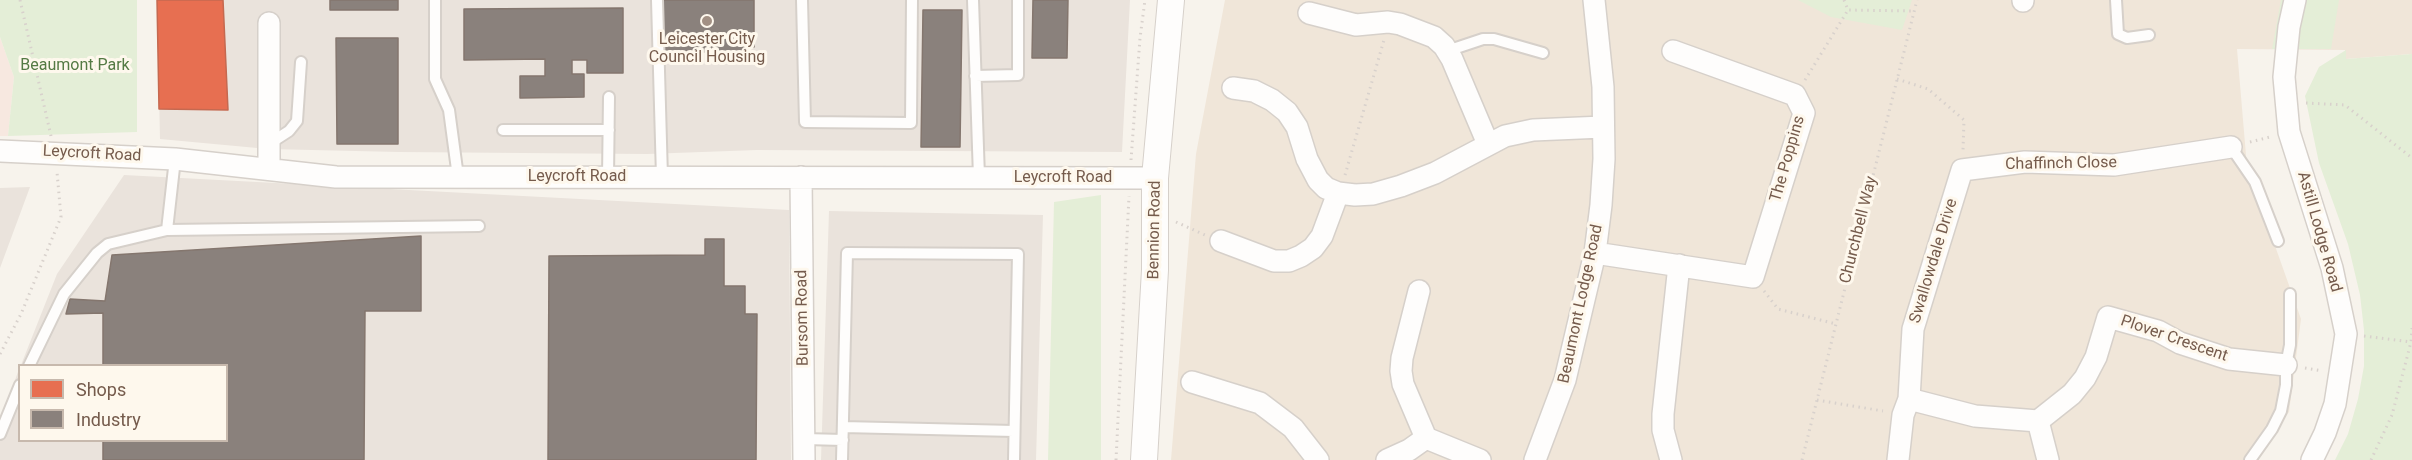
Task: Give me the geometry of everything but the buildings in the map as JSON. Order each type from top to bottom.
[{"type":"street","name":"Bennion Road","points":[[1144,460],[1155,270],[1155,178],[1171,0]]},
{"type":"street","name":"Beaumont Lodge Road","points":[[1535,460],[1565,380],[1595,253],[1601,206],[1603,87],[1594,0]]},
{"type":"street","name":"Astill Lodge Road","points":[[2295,0],[2284,77],[2289,132],[2332,268],[2346,334],[2341,374],[2332,414],[2312,460]]},
{"type":"street","points":[[1309,13],[1356,25],[1388,22],[1434,37],[1447,51],[1488,144]]},
{"type":"street","points":[[269,23],[269,168]]},
{"type":"street","name":"The Poppins","points":[[1673,51],[1795,95],[1804,113],[1753,277]]},
{"type":"street","points":[[1233,88],[1254,91],[1272,100],[1287,112],[1297,127],[1307,159],[1318,180],[1326,188],[1338,193],[1373,194],[1401,186],[1435,173],[1505,136],[1533,130],[1603,127]]},
{"type":"street","name":"Chaffinch Close","points":[[1962,170],[2025,162],[2114,165],[2230,147]]},
{"type":"street","name":"Leycroft Road","points":[[0,151],[175,159],[336,177],[1155,178]]},
{"type":"street","name":"Swallowdale Drive","points":[[1898,460],[1906,407],[1913,329],[1962,170]]},
{"type":"street","name":"Bursom Road","points":[[801,177],[804,450]]},
{"type":"street","points":[[1221,241],[1275,261],[1289,261],[1313,248],[1322,236],[1338,193]]},
{"type":"street","points":[[1595,253],[1753,277]]},
{"type":"street","points":[[1675,459],[1663,430],[1663,414],[1679,265]]},
{"type":"street","points":[[1419,291],[1402,358],[1403,384],[1426,438],[1480,460]]},
{"type":"street","name":"Plover Crescent","points":[[2038,421],[2072,394],[2085,378],[2096,357],[2108,316],[2229,359],[2286,365]]},
{"type":"street","points":[[1192,382],[1260,403],[1293,428],[1318,460]]},
{"type":"street","points":[[1906,407],[2038,421],[2048,460]]},
{"type":"street","points":[[1387,460],[1409,450],[1426,438]]},
{"type":"lane","points":[[435,0],[435,79],[449,110],[458,177]]},
{"type":"lane","points":[[657,0],[662,177]]},
{"type":"lane","points":[[802,0],[805,122],[911,123],[912,0]]},
{"type":"lane","points":[[973,0],[979,177]]},
{"type":"lane","points":[[975,76],[1018,75],[1018,0]]},
{"type":"lane","points":[[2116,0],[2118,34],[2127,38],[2149,35]]},
{"type":"lane","points":[[1447,51],[1483,39],[1494,39],[1542,53]]},
{"type":"lane","points":[[268,144],[289,131],[297,121],[301,62]]},
{"type":"lane","points":[[608,177],[609,97]]},
{"type":"lane","points":[[503,130],[609,130]]},
{"type":"lane","points":[[2230,147],[2255,182],[2277,241]]},
{"type":"lane","points":[[167,230],[175,159]]},
{"type":"lane","points":[[30,364],[64,294],[97,253],[108,244],[167,230],[479,226]]},
{"type":"lane","points":[[842,460],[847,253],[1018,254],[1014,460]]},
{"type":"lane","points":[[2250,460],[2272,429],[2281,411],[2290,345],[2290,294]]},
{"type":"lane","points":[[0,434],[18,390]]},
{"type":"lane","points":[[843,427],[1014,431]]},
{"type":"lane","points":[[804,450],[843,440]]},
{"type":"path","points":[[0,354],[21,314],[61,217],[55,152],[20,0]]},
{"type":"path","points":[[1116,460],[1130,178],[1145,0]]},
{"type":"path","points":[[1844,0],[1848,10]]},
{"type":"path","name":"Churchbell Way","points":[[1802,460],[1917,0]]},
{"type":"path","points":[[1848,10],[1914,12]]},
{"type":"path","points":[[1795,95],[1848,10]]},
{"type":"path","points":[[1338,193],[1378,68],[1388,22]]},
{"type":"path","points":[[1897,79],[1928,89],[1964,120],[1962,170]]},
{"type":"path","points":[[2286,102],[2345,105],[2412,158]]},
{"type":"path","points":[[2230,147],[2289,132]]},
{"type":"path","points":[[1155,213],[1221,241]]},
{"type":"path","points":[[1753,277],[1778,309],[1836,324]]},
{"type":"path","points":[[2371,460],[2392,416],[2412,342],[2412,328]]},
{"type":"path","points":[[2346,334],[2412,342]]},
{"type":"path","points":[[2286,365],[2341,374]]},
{"type":"path","points":[[1817,400],[1906,407]]},
{"type":"shaded area","points":[[157,0],[1130,0],[1122,152],[757,150],[647,154],[399,152],[268,149],[160,139]]},
{"type":"shaded area","points":[[1225,0],[2412,0],[2412,54],[2346,59],[2345,50],[2237,49],[2247,167],[2301,319],[2289,412],[2250,460],[1171,460],[1196,154]]},
{"type":"shaded area","points":[[0,37],[14,77],[8,136],[0,136]]},
{"type":"shaded area","points":[[124,175],[789,210],[791,460],[0,460],[0,422],[18,372],[18,442],[228,442],[228,364],[21,364],[57,274]]},
{"type":"shaded area","points":[[30,187],[0,268],[0,188]]},
{"type":"shaded area","points":[[829,211],[1043,215],[1036,460],[821,460]]},
{"type":"green space","name":"Beaumont Park","points":[[0,0],[137,0],[137,132],[8,136],[14,77],[0,37]]},
{"type":"green space","points":[[1798,0],[1912,0],[1902,30],[1831,17]]},
{"type":"green space","points":[[2281,0],[2339,0],[2331,49],[2272,49]]},
{"type":"green space","points":[[2346,50],[2346,59],[2412,54],[2412,460],[2335,460],[2348,434],[2358,399],[2364,366],[2364,330],[2360,295],[2348,244],[2319,163],[2305,96],[2319,67]]},
{"type":"green space","points":[[1101,195],[1101,460],[1048,460],[1054,202]]},
{"type":"place","name":"Leicester City Council Housing","points":[[707,21]]}]
